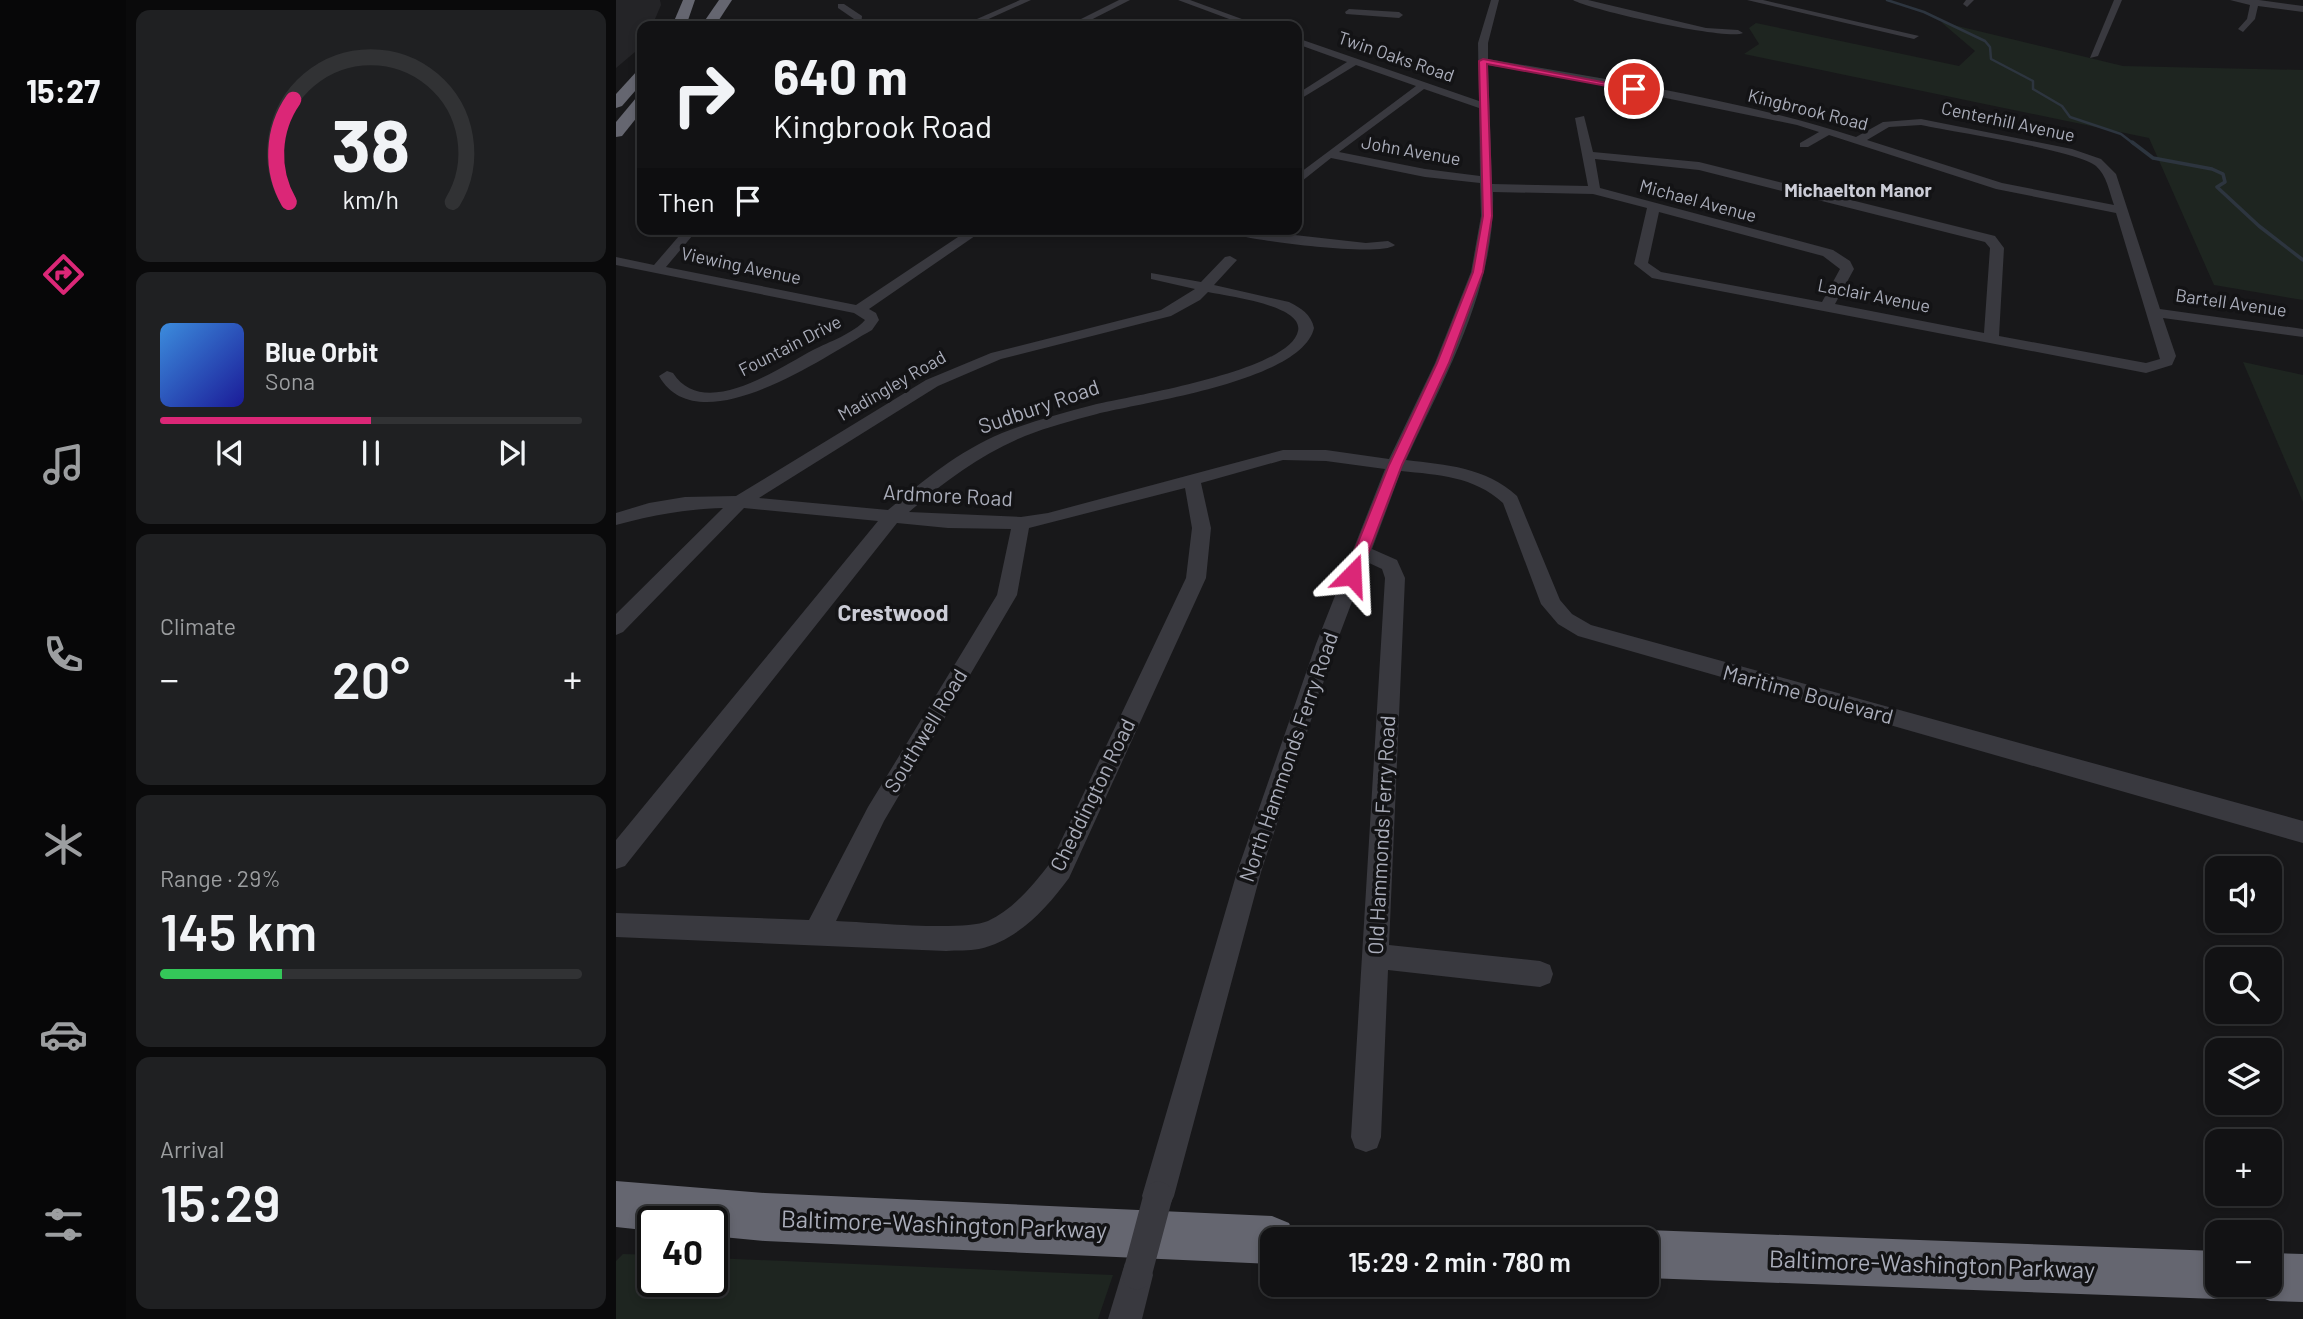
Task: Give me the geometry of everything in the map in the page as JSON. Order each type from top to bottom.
[{"type":"highway","points":[[681,21],[689,0]]},
{"type":"highway","points":[[708,21],[717,0]]},
{"type":"highway","points":[[710,21],[726,0]]},
{"type":"highway","points":[[616,103],[637,80]]},
{"type":"highway","points":[[616,132],[637,107]]},
{"type":"highway","name":"Baltimore-Washington Parkway","points":[[616,1204],[765,1217],[1260,1239]]},
{"type":"highway","name":"Baltimore-Washington Parkway","points":[[1659,1254],[2205,1275]]},
{"type":"highway","points":[[2282,1277],[2303,1278]]},
{"type":"street","points":[[978,21],[1027,0]]},
{"type":"street","points":[[1082,21],[1126,0]]},
{"type":"street","points":[[1182,0],[1242,21]]},
{"type":"street","name":"North Hammonds Ferry Road","points":[[1125,1319],[1249,872],[1326,644],[1361,552],[1395,465],[1443,363],[1478,272],[1485,241],[1487,184],[1483,61],[1485,30],[1495,0]]},
{"type":"street","points":[[1577,0],[1706,31],[1738,33]]},
{"type":"street","points":[[1751,0],[1914,36]]},
{"type":"street","points":[[2094,56],[2118,0]]},
{"type":"street","points":[[2234,0],[2303,9]]},
{"type":"street","points":[[2244,29],[2251,19],[2255,1]]},
{"type":"street","points":[[841,6],[859,18],[858,21]]},
{"type":"street","points":[[1349,12],[1399,15]]},
{"type":"street","name":"Twin Oaks Road","points":[[1302,43],[1484,106]]},
{"type":"street","points":[[1302,95],[1355,61]]},
{"type":"street","name":"Kingbrook Road","points":[[1483,61],[1578,77],[1704,108],[1799,122],[2000,186],[2121,211]]},
{"type":"street","points":[[1302,177],[1423,85]]},
{"type":"street","points":[[1580,118],[1595,185],[1593,190]]},
{"type":"street","name":"Centerhill Avenue","points":[[1858,140],[1887,124],[1921,122],[2068,152],[2097,161],[2106,167],[2168,356],[2167,362],[2159,366]]},
{"type":"street","points":[[1804,145],[1828,131]]},
{"type":"street","name":"John Avenue","points":[[1329,154],[1487,184]]},
{"type":"street","points":[[1589,155],[1699,166],[1990,239],[1997,248],[1991,338]]},
{"type":"street","name":"Michael Avenue","points":[[1487,184],[1593,190],[1838,258],[1847,270],[1826,307]]},
{"type":"street","name":"Laclair Avenue","points":[[1654,207],[1641,264],[1650,272],[2130,365],[2159,366]]},
{"type":"street","points":[[657,269],[687,235]]},
{"type":"street","points":[[858,310],[970,235]]},
{"type":"street","points":[[1281,235],[1366,247],[1388,245]]},
{"type":"street","name":"Madingley Road","points":[[616,627],[740,502],[932,383],[984,360],[1027,347],[1159,316],[1184,304],[1207,288],[1230,260]]},
{"type":"street","name":"Viewing Avenue","points":[[616,261],[858,310]]},
{"type":"street","name":"Sudbury Road","points":[[616,858],[892,517],[940,477],[976,453],[1020,433],[1093,410],[1248,372],[1285,355],[1303,338],[1307,327],[1305,318],[1298,311],[1284,305],[1156,276]]},
{"type":"street","name":"Fountain Drive","points":[[667,376],[674,387],[699,396],[729,396],[749,391],[867,327],[872,320],[871,316],[858,310]]},
{"type":"street","name":"Bartell Avenue","points":[[2154,312],[2303,333]]},
{"type":"street","name":"Ardmore Road","points":[[616,519],[649,509],[685,503],[740,502],[960,523],[1021,523],[1048,519],[1283,455],[1314,453],[1395,465]]},
{"type":"street","name":"Maritime Boulevard","points":[[1395,465],[1438,467],[1466,473],[1500,489],[1511,500],[1519,518],[1539,579],[1551,604],[1565,619],[1584,631],[2303,832]]},
{"type":"street","name":"Cheddington Road","points":[[616,925],[946,938],[980,936],[1007,924],[1049,886],[1060,870],[1196,578],[1202,551],[1203,527],[1192,479]]},
{"type":"street","name":"Southwell Road","points":[[816,933],[876,814],[1007,595],[1021,523]]},
{"type":"street","name":"Old Hammonds Ferry Road","points":[[1361,552],[1390,565],[1395,579],[1366,1138]]},
{"type":"street","points":[[1376,956],[1540,974]]},
{"type":"shaded area","points":[[616,0],[660,0],[661,5],[654,21],[637,21],[637,50],[616,68]]},
{"type":"shaded area","points":[[1941,22],[2123,66],[2303,70],[2303,300],[2214,285],[2149,138],[1744,54],[1759,44],[1749,28],[1756,23],[1959,66],[1975,51]]},
{"type":"shaded area","points":[[2243,362],[2303,375],[2303,502]]},
{"type":"shaded area","points":[[623,1254],[637,1254],[637,1297],[728,1297],[728,1259],[1113,1275],[1098,1319],[616,1319],[616,1261]]},
{"type":"waterway","points":[[1887,0],[1924,12],[1985,41],[1990,47],[1991,59],[2033,81],[2033,89],[2062,106],[2070,117],[2121,134],[2134,144]]},
{"type":"waterway","points":[[2132,142],[2153,158],[2212,169],[2223,174],[2225,182],[2217,187],[2259,226],[2303,260]]},
{"type":"district","name":"Michaelton Manor","points":[[1858,190]]},
{"type":"district","name":"Crestwood","points":[[893,613]]},
{"type":"route","points":[[1352,575],[1395,465],[1443,363],[1478,272],[1485,241],[1488,188],[1483,61],[1634,89]]}]
